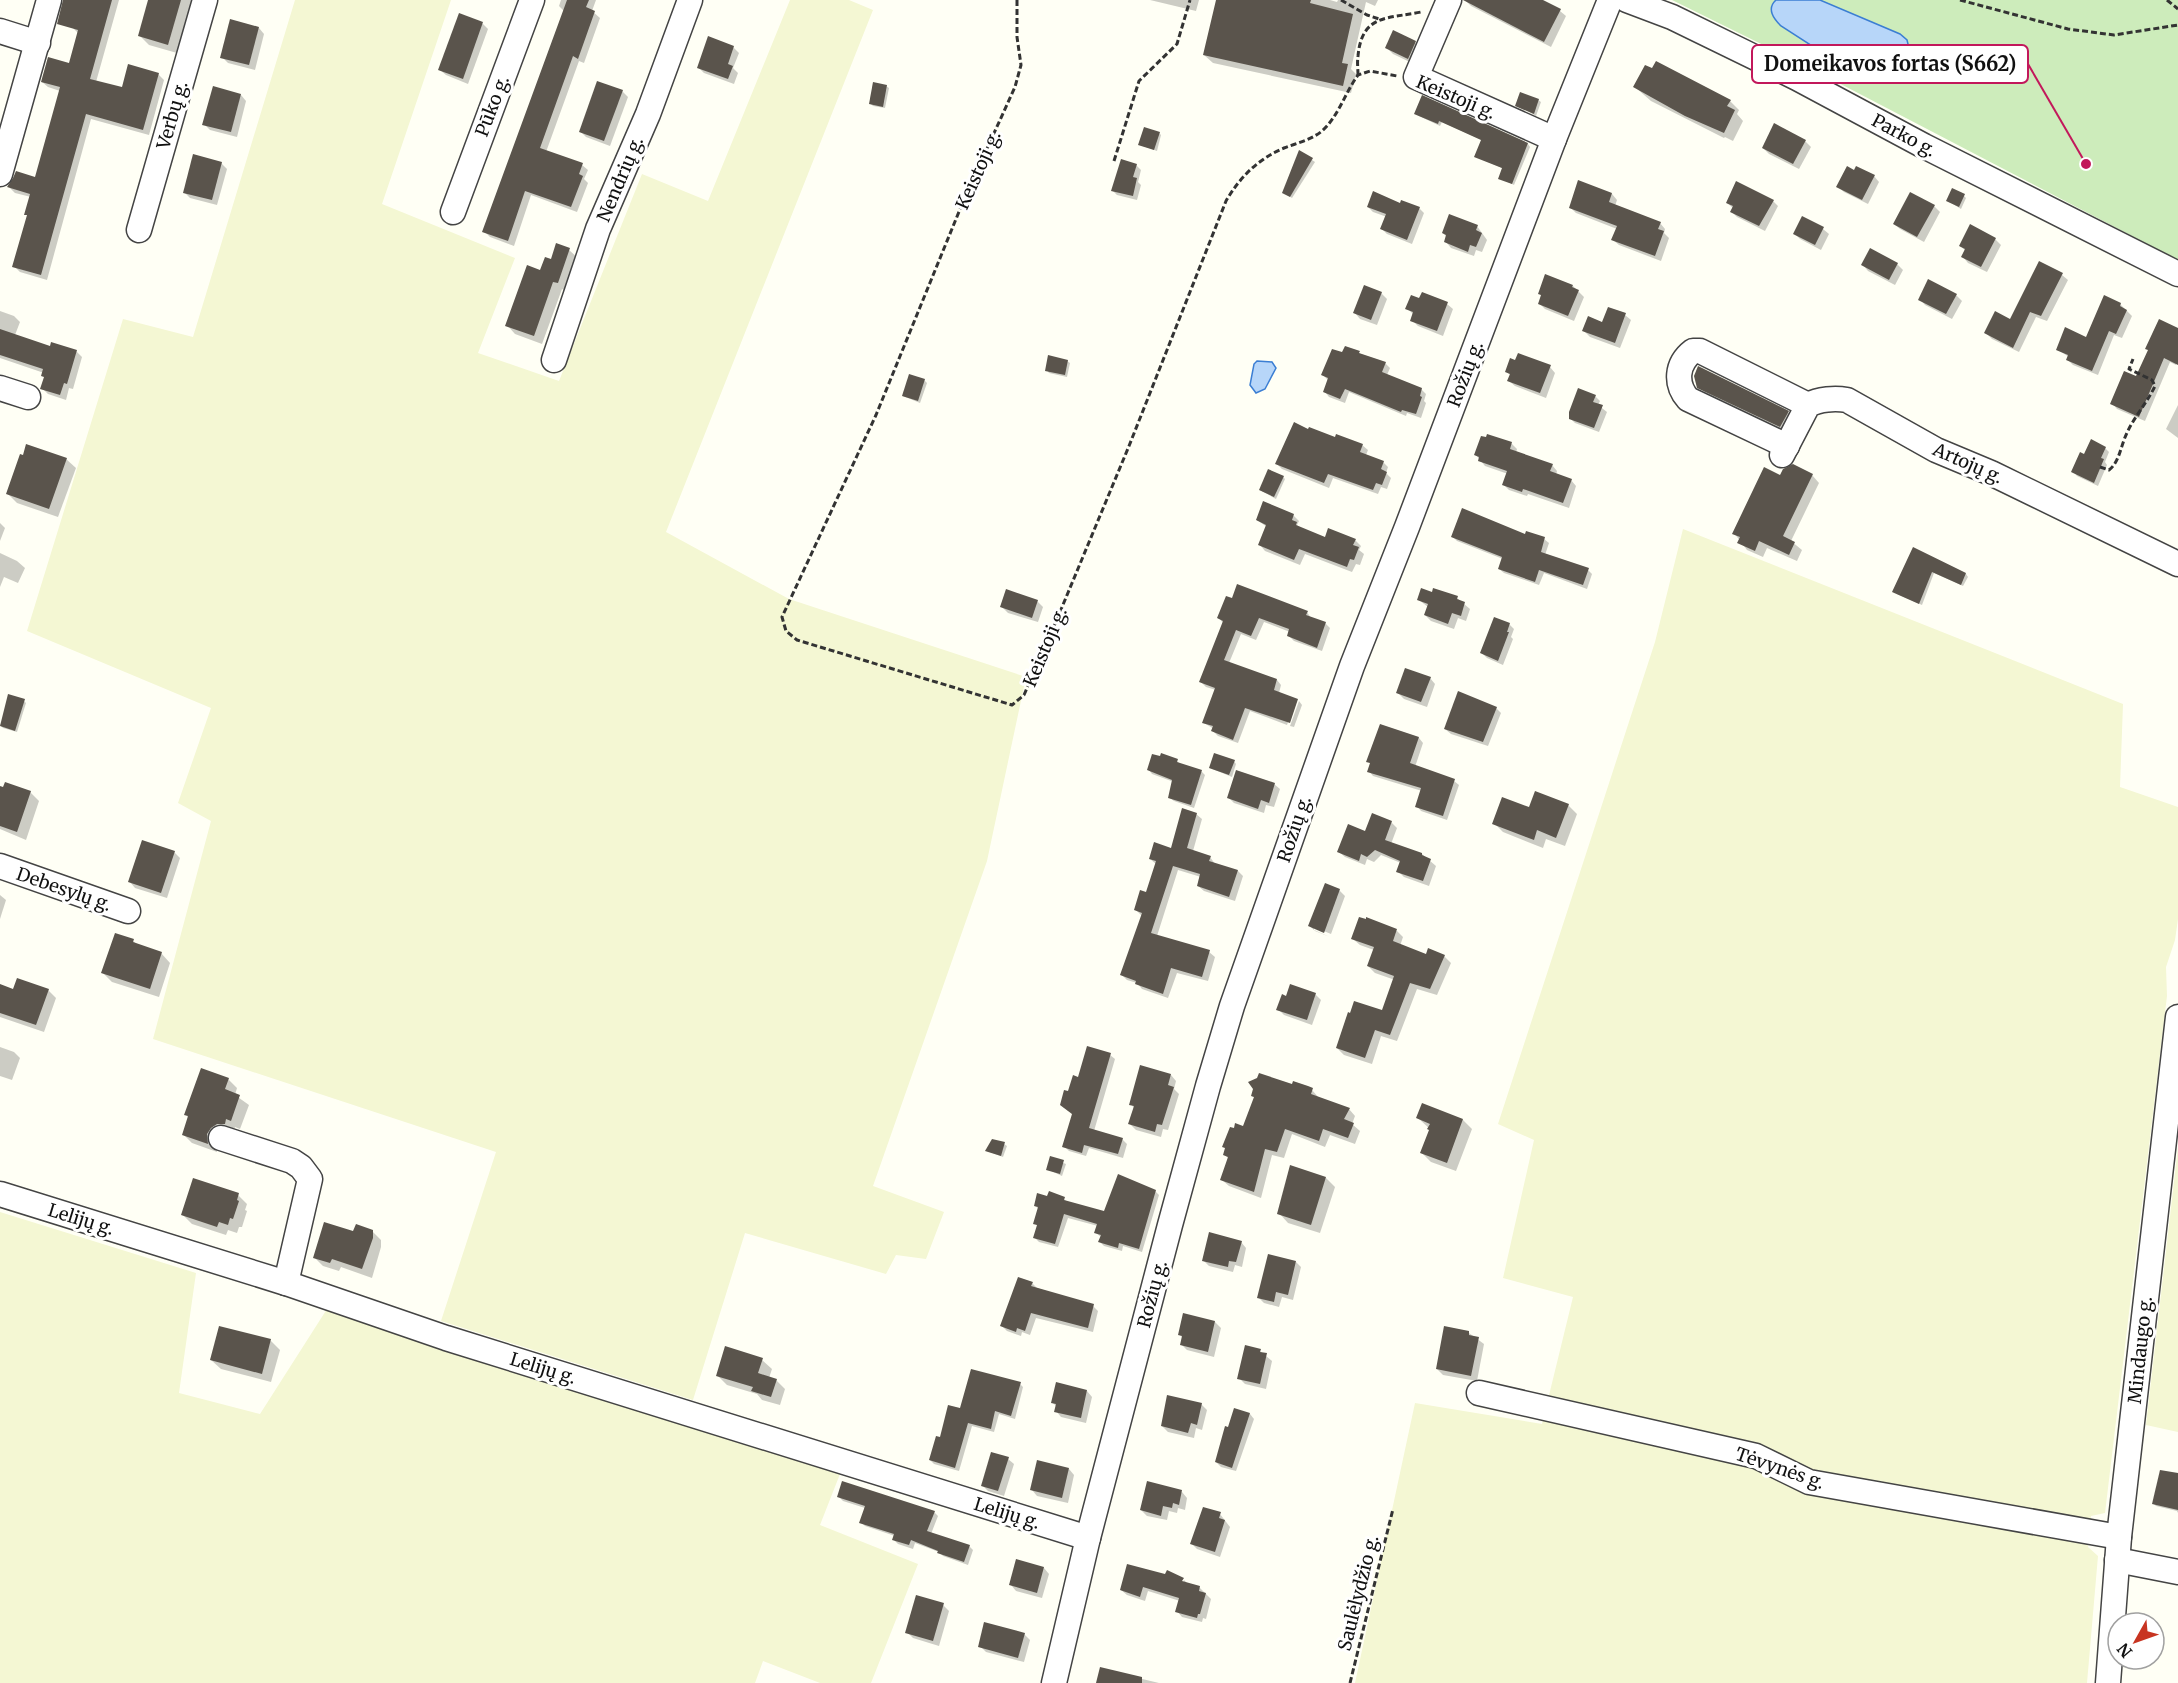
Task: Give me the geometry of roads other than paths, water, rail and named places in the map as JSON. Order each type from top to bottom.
[{"type":"street","points":[[0,174],[49,0]]},
{"type":"street","name":"Verbų g.","points":[[140,230],[205,0]]},
{"type":"street","name":"Pūko g.","points":[[453,212],[532,0]]},
{"type":"street","name":"Nendrių g.","points":[[554,360],[598,230],[648,114],[690,0]]},
{"type":"street","name":"Rožių g.","points":[[1054,1683],[1088,1538],[1183,1174],[1232,1006],[1352,666],[1610,0]]},
{"type":"street","name":"Parko g.","points":[[1627,0],[1671,17],[1797,78],[1924,146],[2178,274]]},
{"type":"street","name":"Keistoji g.","points":[[1448,1],[1416,77],[1554,140]]},
{"type":"street","points":[[0,31],[38,43]]},
{"type":"street","points":[[1693,351],[1700,351],[1808,405],[1784,450],[1688,399],[1678,385],[1678,374],[1684,361],[1693,351]]},
{"type":"street","points":[[0,388],[28,397]]},
{"type":"street","name":"Artojų g.","points":[[1808,405],[1814,402],[1840,399],[1855,404],[1936,450],[1991,473],[2178,564]]},
{"type":"street","name":"Debesylų g.","points":[[0,866],[128,911]]},
{"type":"street","name":"Mindaugo g.","points":[[2108,1683],[2118,1549],[2178,1017]]},
{"type":"street","points":[[221,1138],[292,1161],[301,1167],[310,1179],[286,1283]]},
{"type":"street","name":"Lelijų g.","points":[[0,1194],[286,1283],[446,1338],[1088,1538]]},
{"type":"street","name":"Tėvynės g.","points":[[1479,1394],[1755,1456],[1809,1482],[2118,1549],[2178,1572]]},
{"type":"water","points":[[1776,0],[1820,0],[1900,34],[1907,40],[1909,48],[1907,61],[1896,73],[1880,78],[1857,75],[1781,26],[1771,10]]},
{"type":"water","points":[[1257,361],[1272,362],[1276,368],[1265,389],[1256,393],[1250,385],[1254,364]]},
{"type":"place","name":"Domeikavos fortas (S662)","points":[[2086,164]]}]
